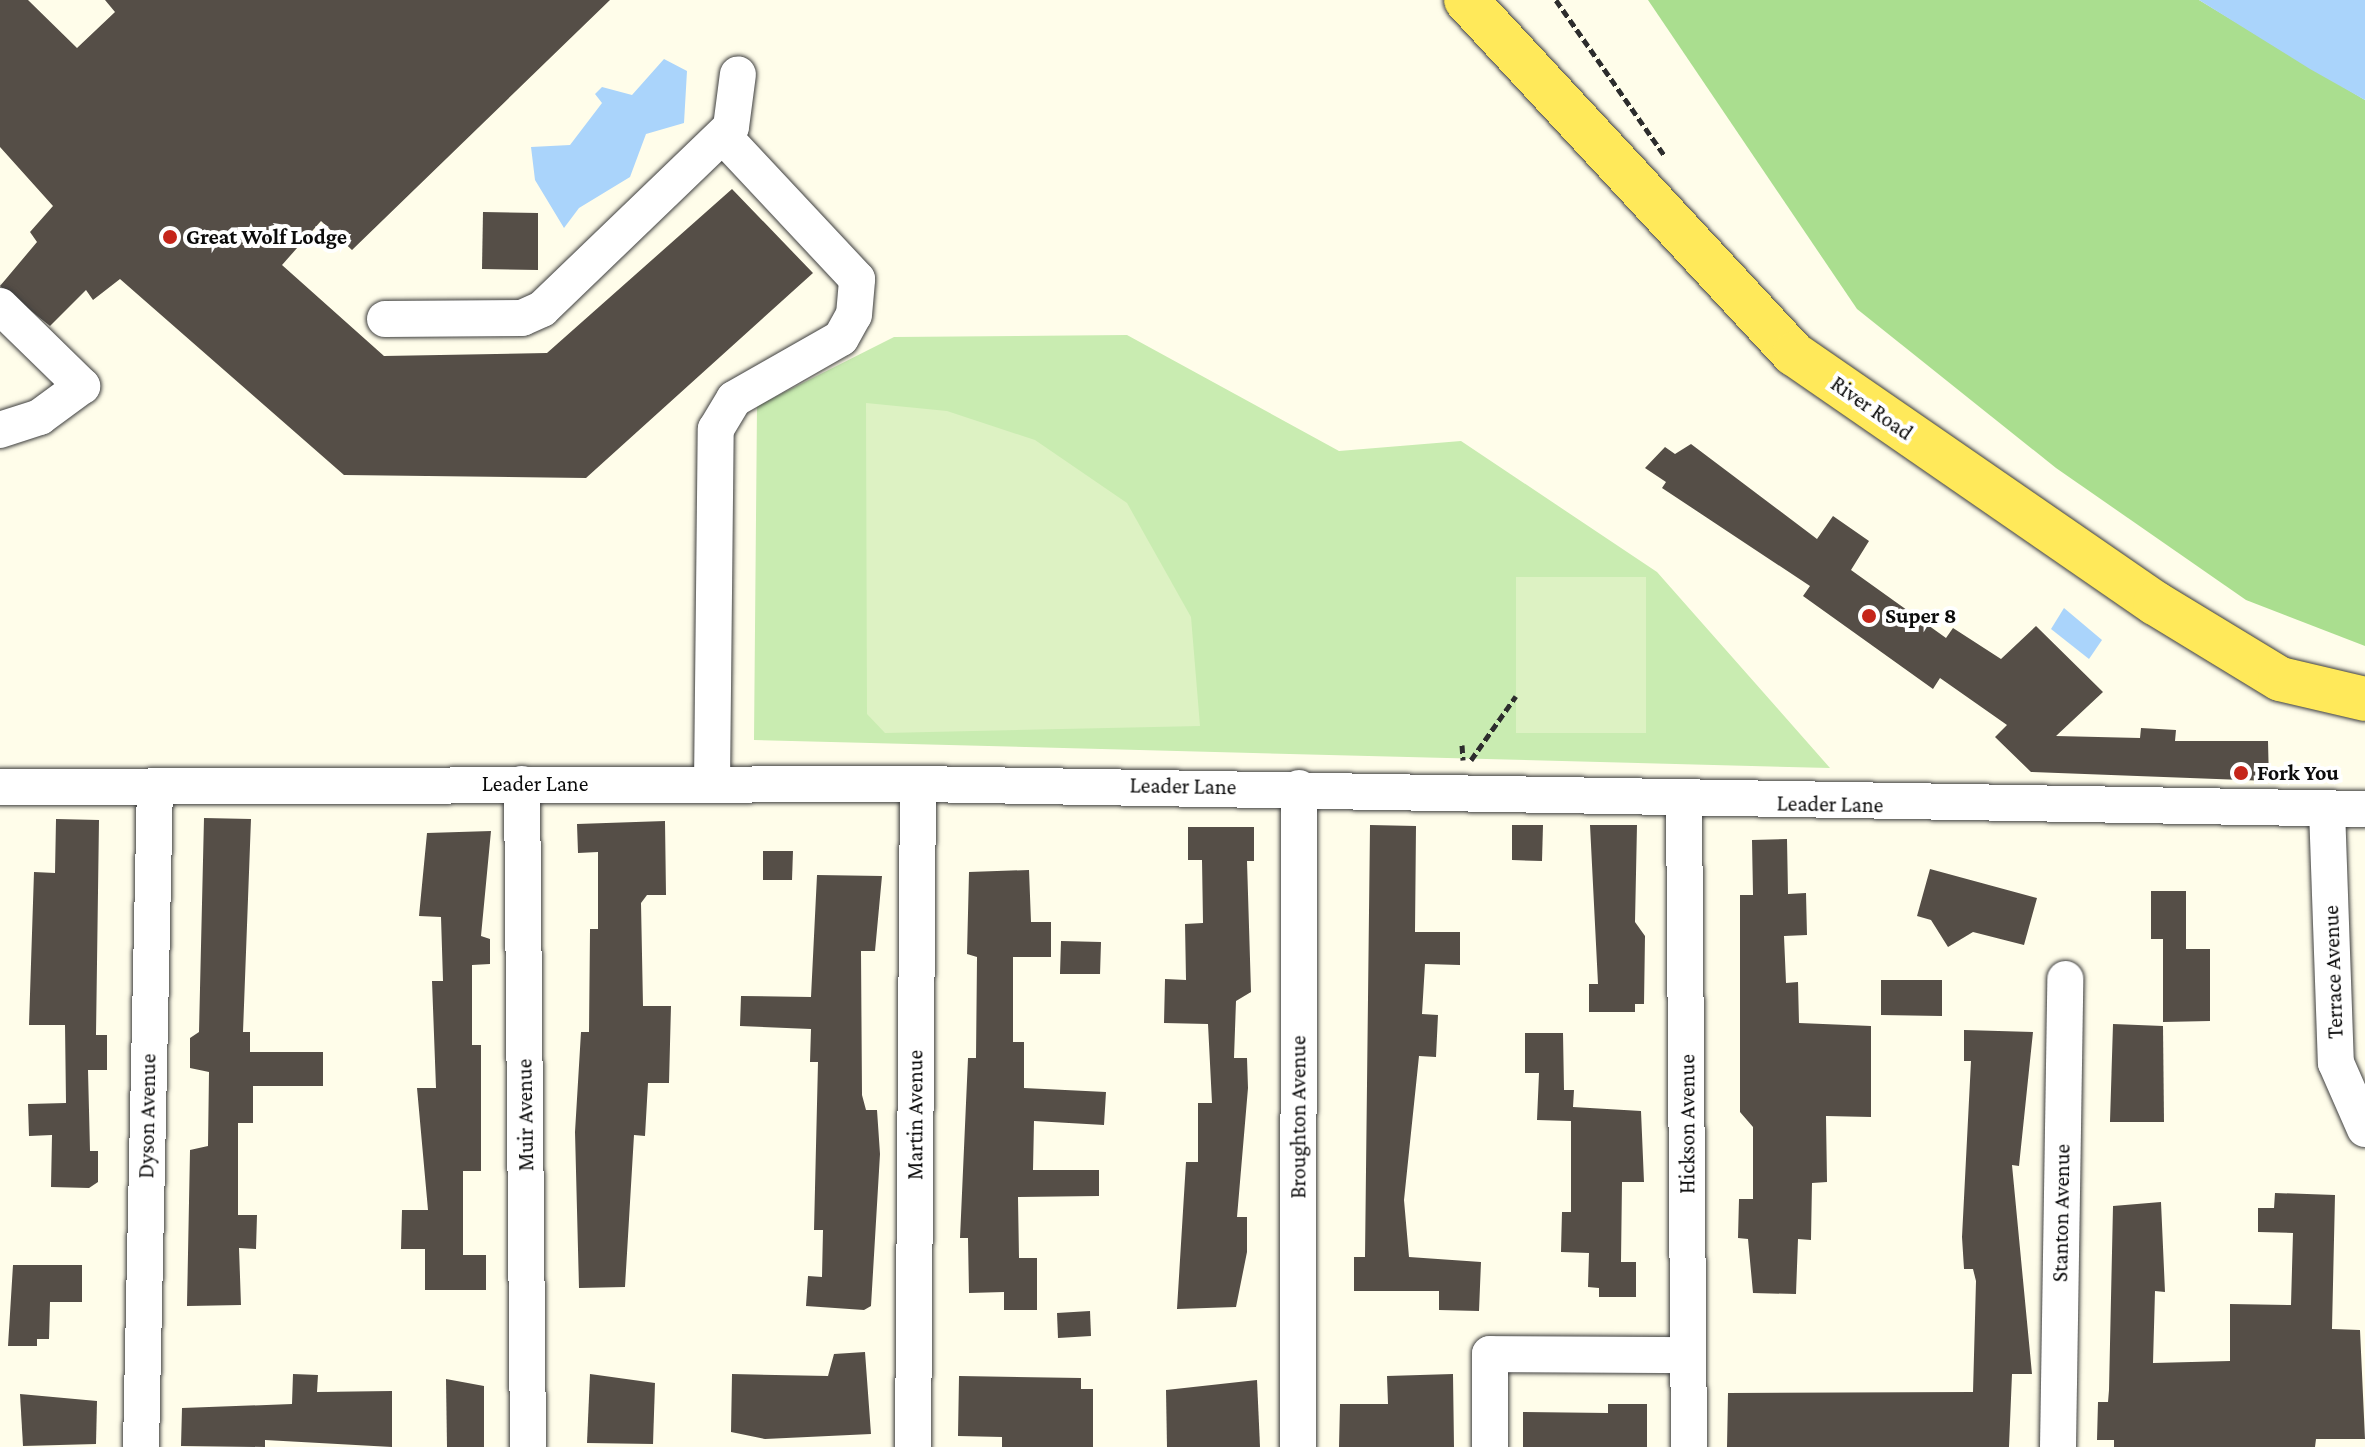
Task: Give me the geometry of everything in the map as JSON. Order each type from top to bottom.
[{"type":"main road","name":"River Road","points":[[1466,0],[1794,354],[2155,603],[2280,679],[2365,699]]},
{"type":"street","points":[[385,319],[522,318],[542,309],[723,136],[735,117],[738,74]]},
{"type":"street","points":[[712,784],[716,429],[734,399],[841,338],[854,315],[857,279],[723,136]]},
{"type":"street","points":[[0,306],[82,386],[40,417],[0,430]]},
{"type":"street","name":"Muir Avenue","points":[[522,784],[528,1447]]},
{"type":"street","name":"Leader Lane","points":[[0,787],[918,784],[1299,788],[1684,800],[2365,809]]},
{"type":"street","name":"Martin Avenue","points":[[913,1447],[918,784]]},
{"type":"street","name":"Dyson Avenue","points":[[141,1447],[155,786]]},
{"type":"street","name":"Broughton Avenue","points":[[1298,1447],[1299,788]]},
{"type":"street","name":"Hickson Avenue","points":[[1684,800],[1689,1447]]},
{"type":"street","name":"Terrace Avenue","points":[[2327,809],[2336,1063],[2365,1129]]},
{"type":"street","name":"Stanton Avenue","points":[[2058,1447],[2065,979]]},
{"type":"street","points":[[1490,1447],[1490,1354],[1688,1355]]},
{"type":"path","points":[[1464,768],[1516,696]]},
{"type":"green space","points":[[1648,0],[2199,0],[2365,100],[2365,646],[2246,600],[2056,468],[1857,309]]},
{"type":"green space","points":[[1127,335],[1339,451],[1461,441],[1657,572],[1830,768],[754,740],[757,406],[894,337]]},
{"type":"green space","points":[[866,403],[947,411],[1035,440],[1127,503],[1191,617],[1200,726],[885,733],[867,714]]},
{"type":"green space","points":[[1516,577],[1646,577],[1646,733],[1516,733]]},
{"type":"water","points":[[2199,0],[2365,0],[2365,100],[2310,69]]},
{"type":"water","points":[[664,59],[687,71],[684,123],[646,134],[630,177],[579,208],[564,228],[535,180],[531,147],[570,145],[602,103],[595,94],[602,87],[632,95]]},
{"type":"water","points":[[2064,608],[2102,640],[2089,659],[2051,629]]},
{"type":"building","name":"Great Wolf Lodge","points":[[0,0],[28,0],[77,48],[115,12],[105,0],[610,0],[352,250],[321,221],[282,265],[384,356],[547,353],[732,189],[813,273],[586,478],[344,475],[120,279],[93,300],[86,290],[50,326],[0,286],[37,242],[30,232],[53,206],[0,147]]},
{"type":"building","points":[[483,212],[538,213],[538,270],[482,269]]},
{"type":"building","points":[[1691,444],[1817,539],[1833,516],[1869,541],[1851,570],[1946,638],[1953,628],[2001,659],[2036,626],[2103,692],[2056,736],[2140,738],[2141,728],[2176,730],[2175,741],[2268,741],[2269,781],[2031,772],[1995,737],[2007,725],[1940,678],[1933,689],[1803,596],[1810,586],[1662,488],[1666,482],[1645,468],[1665,447],[1675,454]]},
{"type":"building","points":[[204,818],[251,819],[243,1032],[250,1032],[250,1052],[323,1052],[323,1086],[253,1086],[253,1123],[238,1123],[238,1215],[257,1215],[256,1249],[239,1248],[241,1305],[187,1306],[190,1150],[208,1146],[209,1072],[190,1068],[190,1038],[199,1032]]},
{"type":"building","points":[[56,819],[99,820],[96,1035],[107,1035],[107,1070],[88,1070],[90,1151],[98,1151],[98,1182],[89,1188],[51,1187],[52,1135],[29,1136],[28,1104],[66,1103],[65,1025],[29,1025],[34,872],[55,873]]},
{"type":"building","points":[[665,821],[666,895],[647,895],[641,903],[643,1006],[671,1006],[669,1083],[648,1083],[645,1136],[634,1135],[625,1287],[579,1288],[575,1132],[581,1032],[589,1032],[590,929],[598,929],[598,852],[578,853],[577,824]]},
{"type":"building","points":[[1370,825],[1416,826],[1415,932],[1460,932],[1460,965],[1425,964],[1422,1014],[1438,1015],[1436,1057],[1419,1056],[1404,1200],[1409,1257],[1481,1262],[1479,1311],[1439,1310],[1439,1291],[1354,1291],[1354,1257],[1365,1257]]},
{"type":"building","points":[[1512,825],[1543,825],[1542,861],[1512,860]]},
{"type":"building","points":[[1590,825],[1637,825],[1635,922],[1645,936],[1644,1004],[1635,1004],[1635,1012],[1589,1012],[1589,984],[1598,984]]},
{"type":"building","points":[[1188,827],[1254,827],[1254,861],[1247,861],[1251,992],[1236,1001],[1234,1058],[1247,1058],[1248,1088],[1237,1217],[1247,1217],[1247,1252],[1236,1307],[1177,1309],[1186,1162],[1198,1162],[1198,1103],[1212,1103],[1208,1024],[1164,1023],[1165,979],[1186,980],[1185,924],[1203,923],[1202,860],[1188,860]]},
{"type":"building","points":[[491,831],[481,936],[490,939],[490,964],[472,965],[472,1045],[481,1045],[481,1171],[463,1171],[463,1255],[486,1255],[486,1290],[425,1290],[425,1249],[401,1249],[402,1210],[428,1210],[417,1088],[436,1088],[432,981],[443,981],[441,917],[419,916],[427,833]]},
{"type":"building","points":[[1787,839],[1788,894],[1806,893],[1807,935],[1784,936],[1786,983],[1798,982],[1799,1023],[1871,1026],[1871,1117],[1826,1116],[1827,1182],[1812,1183],[1811,1240],[1798,1239],[1796,1294],[1753,1293],[1748,1239],[1738,1238],[1739,1199],[1753,1199],[1753,1127],[1740,1112],[1740,895],[1753,895],[1752,840]]},
{"type":"building","points":[[763,851],[793,851],[792,880],[763,880]]},
{"type":"building","points":[[1930,869],[2037,898],[2024,945],[1973,932],[1948,947],[1931,920],[1917,916]]},
{"type":"building","points":[[1029,870],[1031,922],[1051,922],[1051,957],[1013,957],[1013,1042],[1024,1042],[1024,1088],[1106,1092],[1104,1125],[1034,1121],[1033,1170],[1099,1170],[1099,1196],[1018,1197],[1019,1258],[1037,1258],[1037,1310],[1004,1310],[1004,1292],[969,1293],[968,1238],[960,1238],[968,1058],[976,1058],[977,957],[967,954],[969,872]]},
{"type":"building","points":[[817,875],[882,876],[875,951],[861,951],[862,1095],[866,1110],[877,1110],[880,1154],[871,1306],[864,1310],[806,1306],[808,1276],[822,1277],[823,1230],[814,1230],[818,1062],[810,1062],[811,1029],[740,1026],[741,996],[811,997]]},
{"type":"building","points":[[2151,891],[2186,891],[2186,949],[2210,949],[2210,1021],[2163,1022],[2163,939],[2151,939]]},
{"type":"building","points":[[1061,941],[1101,942],[1100,974],[1060,974]]},
{"type":"building","points":[[1881,980],[1942,980],[1942,1016],[1881,1015]]},
{"type":"building","points":[[2113,1024],[2163,1026],[2164,1122],[2110,1122]]},
{"type":"building","points":[[1964,1030],[2033,1032],[2019,1166],[2012,1165],[2032,1374],[2012,1374],[2009,1447],[1727,1447],[1728,1393],[1973,1392],[1976,1281],[1973,1269],[1964,1269],[1962,1237],[1971,1061],[1964,1061]]},
{"type":"building","points":[[1525,1033],[1563,1033],[1564,1090],[1574,1090],[1573,1107],[1641,1111],[1644,1182],[1622,1182],[1621,1262],[1636,1262],[1636,1297],[1599,1297],[1599,1288],[1588,1287],[1589,1253],[1561,1252],[1562,1212],[1571,1212],[1571,1121],[1537,1120],[1539,1073],[1525,1073]]},
{"type":"building","points":[[2275,1193],[2335,1195],[2332,1329],[2360,1330],[2365,1439],[2316,1439],[2315,1447],[2114,1447],[2114,1440],[2097,1440],[2098,1402],[2108,1402],[2109,1390],[2113,1206],[2161,1202],[2165,1292],[2155,1291],[2153,1363],[2230,1361],[2230,1304],[2291,1305],[2293,1233],[2258,1232],[2258,1208],[2274,1208]]},
{"type":"building","points":[[13,1265],[82,1265],[82,1302],[50,1302],[49,1339],[37,1339],[37,1346],[8,1346]]},
{"type":"building","points":[[1090,1311],[1091,1336],[1058,1338],[1057,1313]]},
{"type":"building","points":[[865,1352],[871,1434],[765,1439],[731,1432],[732,1374],[828,1376],[834,1354]]},
{"type":"building","points":[[293,1374],[318,1375],[317,1392],[392,1391],[392,1447],[265,1440],[265,1447],[181,1446],[182,1408],[292,1404]]},
{"type":"building","points":[[590,1374],[655,1383],[653,1444],[587,1443]]},
{"type":"building","points":[[1453,1374],[1454,1447],[1339,1447],[1340,1404],[1388,1404],[1387,1376]]},
{"type":"building","points":[[959,1376],[1081,1378],[1081,1389],[1093,1389],[1093,1447],[1002,1447],[1002,1437],[958,1436]]},
{"type":"building","points":[[446,1379],[484,1386],[484,1447],[447,1447]]},
{"type":"building","points":[[1257,1380],[1260,1447],[1167,1447],[1166,1390]]},
{"type":"building","points":[[20,1394],[97,1401],[96,1444],[23,1446]]},
{"type":"building","points":[[1608,1404],[1647,1404],[1647,1447],[1523,1447],[1523,1412],[1608,1413]]},
{"type":"place","name":"Great Wolf Lodge","points":[[170,237]]},
{"type":"place","name":"Super 8","points":[[1869,616]]},
{"type":"place","name":"Fork You","points":[[2241,773]]}]
